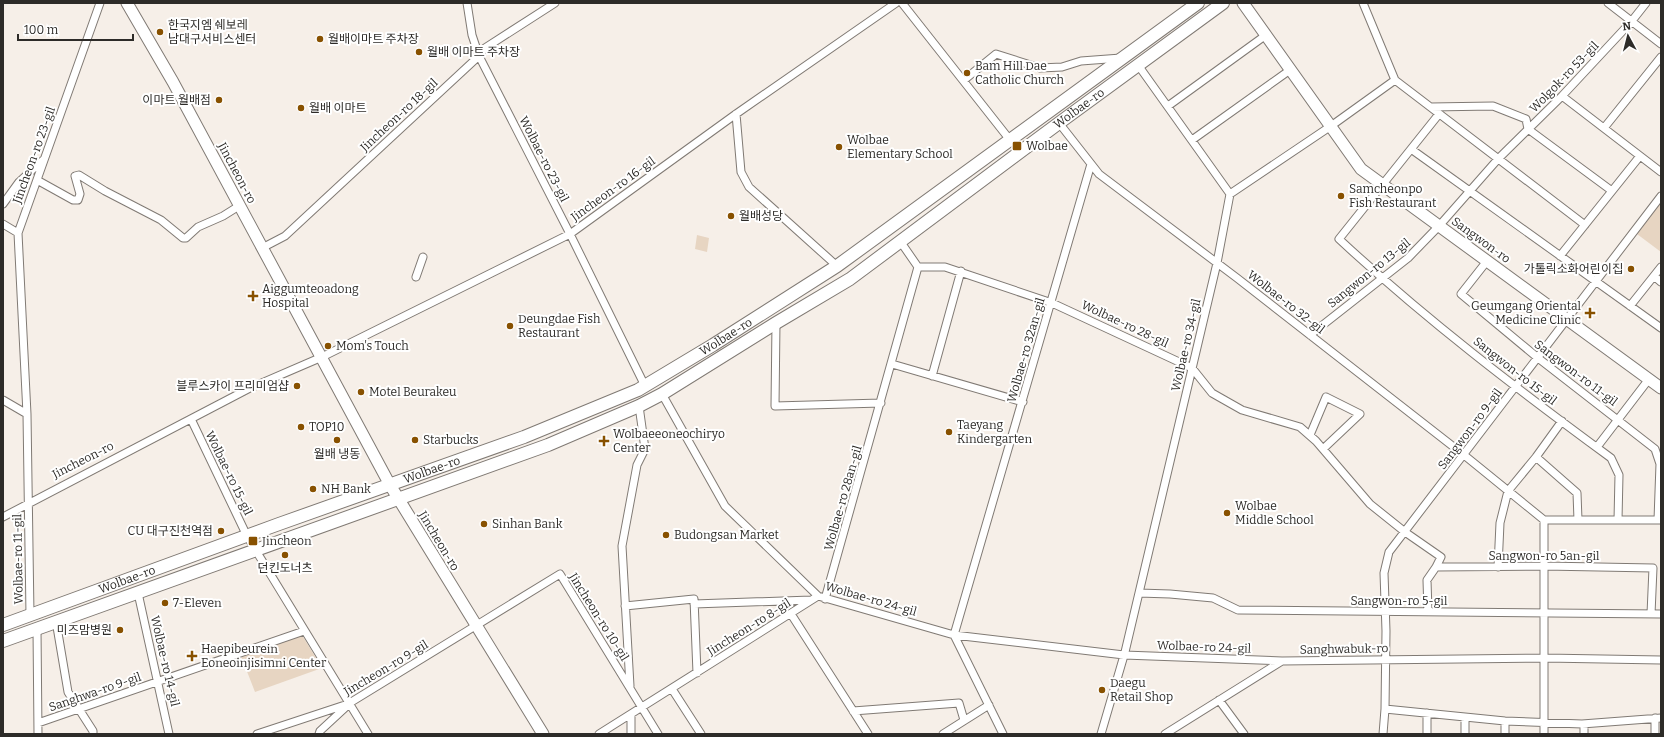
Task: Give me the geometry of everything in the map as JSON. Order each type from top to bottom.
[{"type":"main road","name":"Jincheon-ro","points":[[127,3],[173,82],[390,485],[543,734]]},
{"type":"main road","name":"Wolbae-ro","points":[[3,625],[247,536],[524,438],[624,397],[738,330],[837,266],[1198,3]]},
{"type":"main road","name":"Wolbae-ro","points":[[3,641],[548,445],[662,394],[850,279],[1223,3]]},
{"type":"main road","name":"Sangwon-ro","points":[[1243,3],[1361,169],[1661,388]]},
{"type":"street","name":"Jincheon-ro 23-gil","points":[[27,414],[18,233],[100,3]]},
{"type":"street","name":"Wolbae-ro 23-gil","points":[[467,3],[472,35],[479,56],[570,234],[645,386]]},
{"type":"street","name":"Jincheon-ro 18-gil","points":[[262,248],[285,236],[486,48],[555,3]]},
{"type":"street","name":"Jincheon-ro 16-gil","points":[[322,357],[570,234],[736,114],[896,3]]},
{"type":"street","points":[[902,3],[1010,140]]},
{"type":"street","points":[[1364,3],[1395,80],[1585,225]]},
{"type":"street","points":[[1608,3],[1661,44]]},
{"type":"street","name":"Wolgok-ro 53-gil","points":[[1440,226],[1498,159],[1562,96],[1631,22],[1646,3]]},
{"type":"street","points":[[1168,106],[1266,35]]},
{"type":"street","points":[[964,80],[996,54],[1040,68],[1062,67],[1082,61],[1124,57]]},
{"type":"street","points":[[1604,128],[1661,57]]},
{"type":"street","points":[[1138,65],[1230,194],[1331,126],[1395,80]]},
{"type":"street","points":[[1192,140],[1290,70]]},
{"type":"street","points":[[1562,96],[1661,172]]},
{"type":"street","points":[[1431,108],[1493,106],[1526,119],[1528,129]]},
{"type":"street","points":[[736,114],[741,172],[749,187],[837,266]]},
{"type":"street","points":[[1382,184],[1439,114]]},
{"type":"street","name":"Wolbae-ro 32-gil","points":[[1059,123],[1099,174],[1310,335],[1464,455],[1544,520]]},
{"type":"street","name":"Wolgok-ro 53-gil","points":[[1528,129],[1612,191]]},
{"type":"street","points":[[1411,149],[1661,328]]},
{"type":"street","points":[[1560,256],[1640,156]]},
{"type":"street","points":[[3,204],[19,182],[45,159]]},
{"type":"street","name":"Wolbae-ro 32an-gil","points":[[954,634],[1052,303],[1091,164]]},
{"type":"street","points":[[37,180],[74,200],[78,200],[80,194],[75,176],[79,175],[105,191],[161,220],[183,238],[186,238],[198,227],[223,216],[239,206]]},
{"type":"street","name":"Sangwon-ro 15-gil","points":[[1382,184],[1339,238],[1382,278],[1516,387],[1611,458],[1619,475],[1618,520]]},
{"type":"street","name":"Wolbae-ro 34-gil","points":[[1124,655],[1217,263],[1230,194]]},
{"type":"street","name":"Sangwon-ro 9-gil","points":[[1383,734],[1385,709],[1384,573],[1390,552],[1661,196]]},
{"type":"street","points":[[3,224],[18,233]]},
{"type":"street","name":"Sangwon-ro 13-gil","points":[[1310,335],[1408,258],[1440,226]]},
{"type":"street","points":[[900,242],[918,267]]},
{"type":"street","points":[[416,277],[423,257]]},
{"type":"street","name":"Sangwon-ro 11-gil","points":[[1487,261],[1461,294],[1538,358],[1656,448],[1660,464],[1660,520]]},
{"type":"street","name":"Wolbae-ro 28-gil","points":[[918,267],[945,267],[961,271],[1052,303],[1192,368],[1212,393],[1242,410],[1300,427],[1323,449],[1370,504],[1405,532]]},
{"type":"street","name":"Wolbae-ro 28an-gil","points":[[826,599],[918,267]]},
{"type":"street","points":[[1630,306],[1661,267]]},
{"type":"street","points":[[932,376],[961,271]]},
{"type":"street","points":[[1654,276],[1661,282]]},
{"type":"street","points":[[776,323],[776,406],[881,403]]},
{"type":"street","name":"Jincheon-ro","points":[[28,503],[250,388],[322,357]]},
{"type":"street","points":[[892,364],[1023,402]]},
{"type":"street","points":[[1597,447],[1649,379]]},
{"type":"street","name":"Wolbae-ro 24-gil","points":[[662,394],[725,506],[815,598],[826,599],[954,634],[1124,655],[1282,661]]},
{"type":"street","points":[[1310,435],[1326,397],[1360,414],[1323,449]]},
{"type":"street","points":[[3,400],[27,414]]},
{"type":"street","points":[[630,688],[622,546],[637,465],[645,449],[638,406]]},
{"type":"street","name":"Wolbae-ro 11-gil","points":[[27,414],[30,615]]},
{"type":"street","name":"Wolbae-ro 15-gil","points":[[191,419],[247,536],[348,704],[368,734]]},
{"type":"street","points":[[1498,567],[1500,523],[1508,491],[1536,457],[1562,421]]},
{"type":"street","points":[[1536,457],[1577,493],[1578,520]]},
{"type":"street","name":"Wolbae-ro 11-gil","points":[[3,516],[28,503]]},
{"type":"street","points":[[1544,734],[1544,520],[1660,520]]},
{"type":"street","points":[[1405,532],[1441,557],[1427,580],[1428,612]]},
{"type":"street","name":"Sangwon-ro 5an-gil","points":[[1436,567],[1544,566],[1653,568],[1651,614]]},
{"type":"street","name":"Jincheon-ro 10-gil","points":[[476,626],[560,574],[658,734]]},
{"type":"street","name":"Wolbae-ro 14-gil","points":[[138,593],[159,682],[169,734]]},
{"type":"street","name":"Sangwon-ro 5-gil","points":[[1139,593],[1213,598],[1238,610],[1661,614]]},
{"type":"street","name":"Jincheon-ro 8-gil","points":[[697,673],[694,602],[815,598]]},
{"type":"street","name":"Jincheon-ro 8-gil","points":[[599,734],[815,598]]},
{"type":"street","points":[[625,606],[694,602]]},
{"type":"street","points":[[791,614],[868,734]]},
{"type":"street","points":[[56,621],[68,692],[93,731],[93,734]]},
{"type":"street","name":"Jincheon-ro 9-gil","points":[[257,734],[348,704],[476,626]]},
{"type":"street","name":"Sanghwa-ro 9-gil","points":[[37,630],[38,734]]},
{"type":"street","name":"Sanghwa-ro 9-gil","points":[[38,723],[304,631]]},
{"type":"street","points":[[954,634],[1003,734]]},
{"type":"street","points":[[1101,734],[1124,655]]},
{"type":"street","name":"Sanghwabuk-ro","points":[[1165,734],[1282,661],[1545,658],[1661,660]]},
{"type":"street","points":[[672,689],[701,734]]},
{"type":"street","points":[[1219,700],[1244,734]]},
{"type":"street","points":[[853,711],[959,703],[964,720]]},
{"type":"street","points":[[319,734],[320,731],[348,704]]},
{"type":"street","points":[[943,734],[989,705]]},
{"type":"street","points":[[1385,709],[1505,721],[1544,723],[1584,724],[1658,718],[1655,734]]},
{"type":"street","points":[[1427,713],[1427,734]]},
{"type":"street","points":[[631,714],[631,734]]},
{"type":"street","points":[[1465,717],[1465,734]]},
{"type":"street","points":[[1505,721],[1505,734]]},
{"type":"street","points":[[1584,724],[1584,734]]},
{"type":"shaded area","points":[[1661,203],[1661,252],[1637,234]]},
{"type":"shaded area","points":[[697,235],[709,238],[707,252],[695,249]]},
{"type":"shaded area","points":[[302,635],[322,668],[255,692],[241,656]]},
{"type":"place","name":"한국지엠 쉐보레 남대구서비스센터","points":[[160,32]]},
{"type":"place","name":"월배이마트 주차장","points":[[320,39]]},
{"type":"place","name":"월배 이마트 주차장","points":[[419,52]]},
{"type":"place","name":"Bam Hill Dae Catholic Church","points":[[967,73]]},
{"type":"place","name":"이마트 월배점","points":[[219,100]]},
{"type":"place","name":"월배 이마트","points":[[301,108]]},
{"type":"place","name":"Wolbae","points":[[1017,146]]},
{"type":"place","name":"Wolbae Elementary School","points":[[839,147]]},
{"type":"place","name":"Samcheonpo Fish Restaurant","points":[[1341,196]]},
{"type":"place","name":"월배성당","points":[[731,216]]},
{"type":"place","name":"가톨릭소화어린이집","points":[[1631,269]]},
{"type":"place","name":"Aiggumteoadong Hospital","points":[[253,296]]},
{"type":"place","name":"Geumgang Oriental Medicine Clinic","points":[[1590,313]]},
{"type":"place","name":"Deungdae Fish Restaurant","points":[[510,326]]},
{"type":"place","name":"Mom's Touch","points":[[328,346]]},
{"type":"place","name":"블루스카이 프리미엄샵","points":[[297,386]]},
{"type":"place","name":"Motel Beurakeu","points":[[361,392]]},
{"type":"place","name":"TOP10","points":[[301,427]]},
{"type":"place","name":"Taeyang Kindergarten","points":[[949,432]]},
{"type":"place","name":"월배 냉동","points":[[337,440]]},
{"type":"place","name":"Starbucks","points":[[415,440]]},
{"type":"place","name":"Wolbaeeoneochiryo Center","points":[[604,441]]},
{"type":"place","name":"NH Bank","points":[[313,489]]},
{"type":"place","name":"Wolbae Middle School","points":[[1227,513]]},
{"type":"place","name":"Sinhan Bank","points":[[484,524]]},
{"type":"place","name":"CU 대구진천역점","points":[[221,531]]},
{"type":"place","name":"Budongsan Market","points":[[666,535]]},
{"type":"place","name":"Jincheon","points":[[253,541]]},
{"type":"place","name":"던킨도너츠","points":[[285,555]]},
{"type":"place","name":"7-Eleven","points":[[165,603]]},
{"type":"place","name":"미즈맘병원","points":[[120,630]]},
{"type":"place","name":"Haepibeurein Eoneoinjisimni Center","points":[[192,656]]},
{"type":"place","name":"Daegu Retail Shop","points":[[1102,690]]}]
